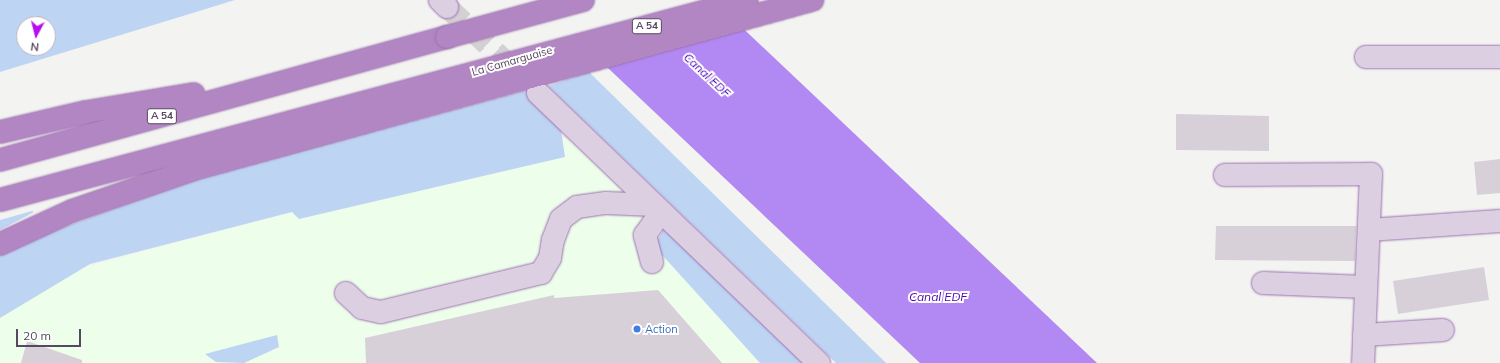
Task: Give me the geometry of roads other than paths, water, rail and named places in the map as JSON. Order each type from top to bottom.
[{"type":"highway","name":"A 54","points":[[0,160],[583,0]]},
{"type":"highway","name":"La Camarguaise","points":[[0,200],[278,126],[541,53],[747,0]]},
{"type":"highway","points":[[0,244],[72,211],[142,185],[564,66],[812,0]]},
{"type":"highway","points":[[266,149],[541,53]]},
{"type":"highway","points":[[0,132],[86,112],[323,72]]},
{"type":"street","points":[[1366,57],[1500,57]]},
{"type":"street","points":[[538,93],[819,363]]},
{"type":"street","points":[[1225,175],[1371,174],[1363,363]]},
{"type":"street","points":[[346,293],[362,308],[381,312],[541,273],[550,258],[552,240],[561,219],[577,207],[606,203],[657,209]]},
{"type":"street","points":[[652,262],[645,234],[657,209]]},
{"type":"street","points":[[1369,230],[1500,221]]},
{"type":"street","points":[[1263,283],[1366,287]]},
{"type":"street","points":[[1364,335],[1443,330]]},
{"type":"water","name":"Canal EDF","points":[[536,0],[713,0],[1097,363],[920,363]]},
{"type":"tunnel","points":[[447,7],[520,75]]},
{"type":"place","name":"Action","points":[[637,329]]}]
